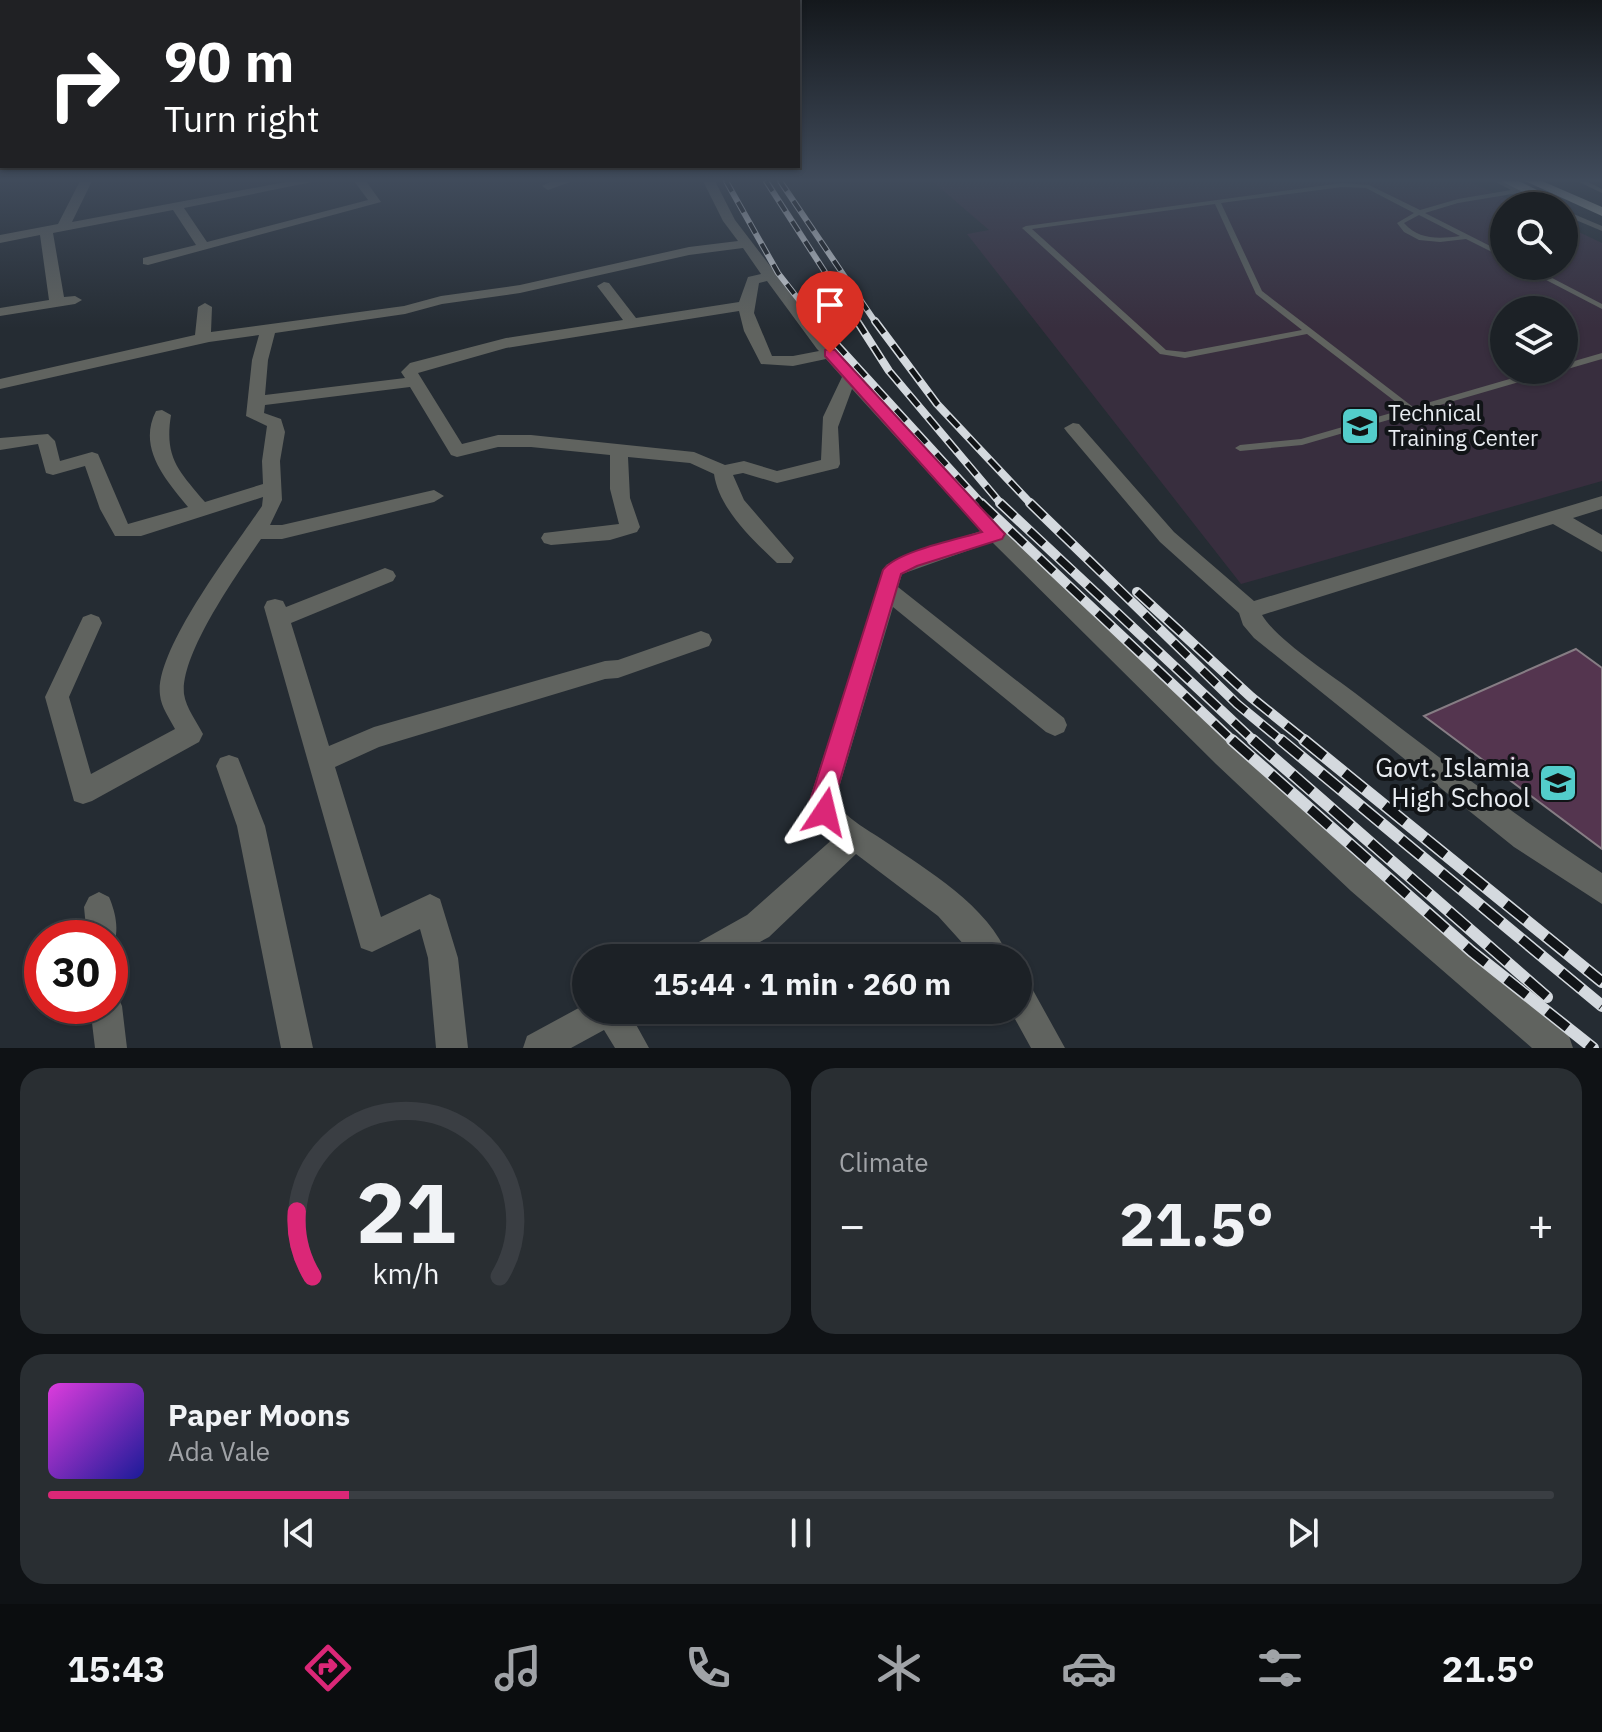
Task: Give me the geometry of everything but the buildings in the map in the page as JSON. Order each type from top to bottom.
[{"type":"street","points":[[0,239],[57,230]]},
{"type":"street","points":[[190,230],[204,247]]},
{"type":"street","points":[[148,261],[269,230]]},
{"type":"street","points":[[736,230],[830,353],[963,502],[1225,756],[1361,881],[1557,1048]]},
{"type":"street","points":[[46,232],[57,302]]},
{"type":"street","points":[[0,384],[203,338],[405,310],[441,300],[520,289],[689,251],[747,244]]},
{"type":"street","points":[[772,275],[753,280],[744,306],[746,319],[767,361],[793,361],[830,353]]},
{"type":"street","points":[[604,286],[633,324]]},
{"type":"street","points":[[0,312],[75,300]]},
{"type":"street","points":[[744,306],[506,343],[416,366],[409,372],[457,451],[511,440],[694,458],[723,471],[744,467],[777,477],[831,464],[827,434],[829,417],[851,375]]},
{"type":"street","points":[[203,338],[205,307]]},
{"type":"street","points":[[91,623],[57,697],[83,792],[190,734],[172,693],[180,659],[228,571],[272,506],[274,487],[271,462],[277,429],[275,423],[255,416],[260,360],[268,328]]},
{"type":"street","points":[[257,401],[414,382]]},
{"type":"street","points":[[162,415],[159,428],[161,459],[174,480],[200,509]]},
{"type":"street","points":[[1073,428],[1167,537],[1250,610],[1251,619],[1262,632],[1524,838],[1602,890]]},
{"type":"street","points":[[0,444],[42,438],[46,441],[53,469],[92,458],[110,509],[122,531],[134,531],[274,487]]},
{"type":"street","points":[[551,538],[584,533],[597,537],[630,527],[620,505],[617,481],[619,450]]},
{"type":"street","points":[[723,471],[722,479],[729,493],[784,558]]},
{"type":"street","points":[[255,532],[282,532],[434,496]]},
{"type":"street","points":[[1250,610],[1602,502]]},
{"type":"street","points":[[1557,517],[1602,545]]},
{"type":"street","points":[[985,944],[976,930],[916,879],[825,812],[822,801],[893,570],[996,534]]},
{"type":"street","points":[[385,576],[278,613],[372,937],[430,909],[443,958],[452,1048]]},
{"type":"street","points":[[887,590],[1055,725]]},
{"type":"street","points":[[321,761],[374,738],[576,678],[618,669],[701,640]]},
{"type":"street","points":[[229,766],[251,826],[297,1048]]},
{"type":"street","points":[[726,944],[758,926],[855,837]]},
{"type":"street","points":[[99,907],[100,920]]},
{"type":"street","points":[[1032,1018],[1049,1048]]},
{"type":"street","points":[[108,1024],[111,1048]]},
{"type":"street","points":[[539,1048],[583,1024]]},
{"type":"street","points":[[617,1024],[633,1048]]},
{"type":"lane","points":[[1028,230],[1163,352],[1185,355],[1308,331]]},
{"type":"lane","points":[[1230,230],[1259,292],[1410,409]]},
{"type":"lane","points":[[1406,230],[1411,235],[1444,240],[1467,237]]},
{"type":"lane","points":[[1453,230],[1490,249]]},
{"type":"lane","points":[[1550,280],[1602,307]]},
{"type":"lane","points":[[1578,363],[1602,356]]},
{"type":"lane","points":[[1240,448],[1302,442],[1500,384]]},
{"type":"shaded area","name":"Technical Training Center","points":[[989,230],[1490,230],[1490,280],[1578,280],[1578,232],[1602,243],[1602,481],[1241,584],[967,234]]},
{"type":"railway","points":[[754,230],[778,273],[817,323]]},
{"type":"railway","points":[[798,230],[858,323]]},
{"type":"railway","points":[[813,230],[876,323]]},
{"type":"railway","points":[[815,321],[982,504]]},
{"type":"railway","points":[[857,321],[889,371],[1001,504]]},
{"type":"railway","points":[[875,321],[937,404],[1031,504]]},
{"type":"railway","points":[[982,504],[1234,742]]},
{"type":"railway","points":[[1001,504],[1255,742]]},
{"type":"railway","points":[[1031,504],[1237,704],[1283,742]]},
{"type":"railway","points":[[1137,592],[1251,697],[1307,742]]},
{"type":"railway","points":[[1232,740],[1471,951],[1593,1048]]},
{"type":"railway","points":[[1253,740],[1547,997]]},
{"type":"railway","points":[[1281,740],[1602,1006]]},
{"type":"railway","points":[[1304,740],[1602,982]]},
{"type":"place","name":"Technical Training Center","points":[[1360,426]]},
{"type":"place","name":"Govt. Islamia High School","points":[[1558,783]]},
{"type":"route","points":[[825,812],[822,801],[893,570],[911,561],[996,534],[963,502],[880,405],[830,353]]}]
